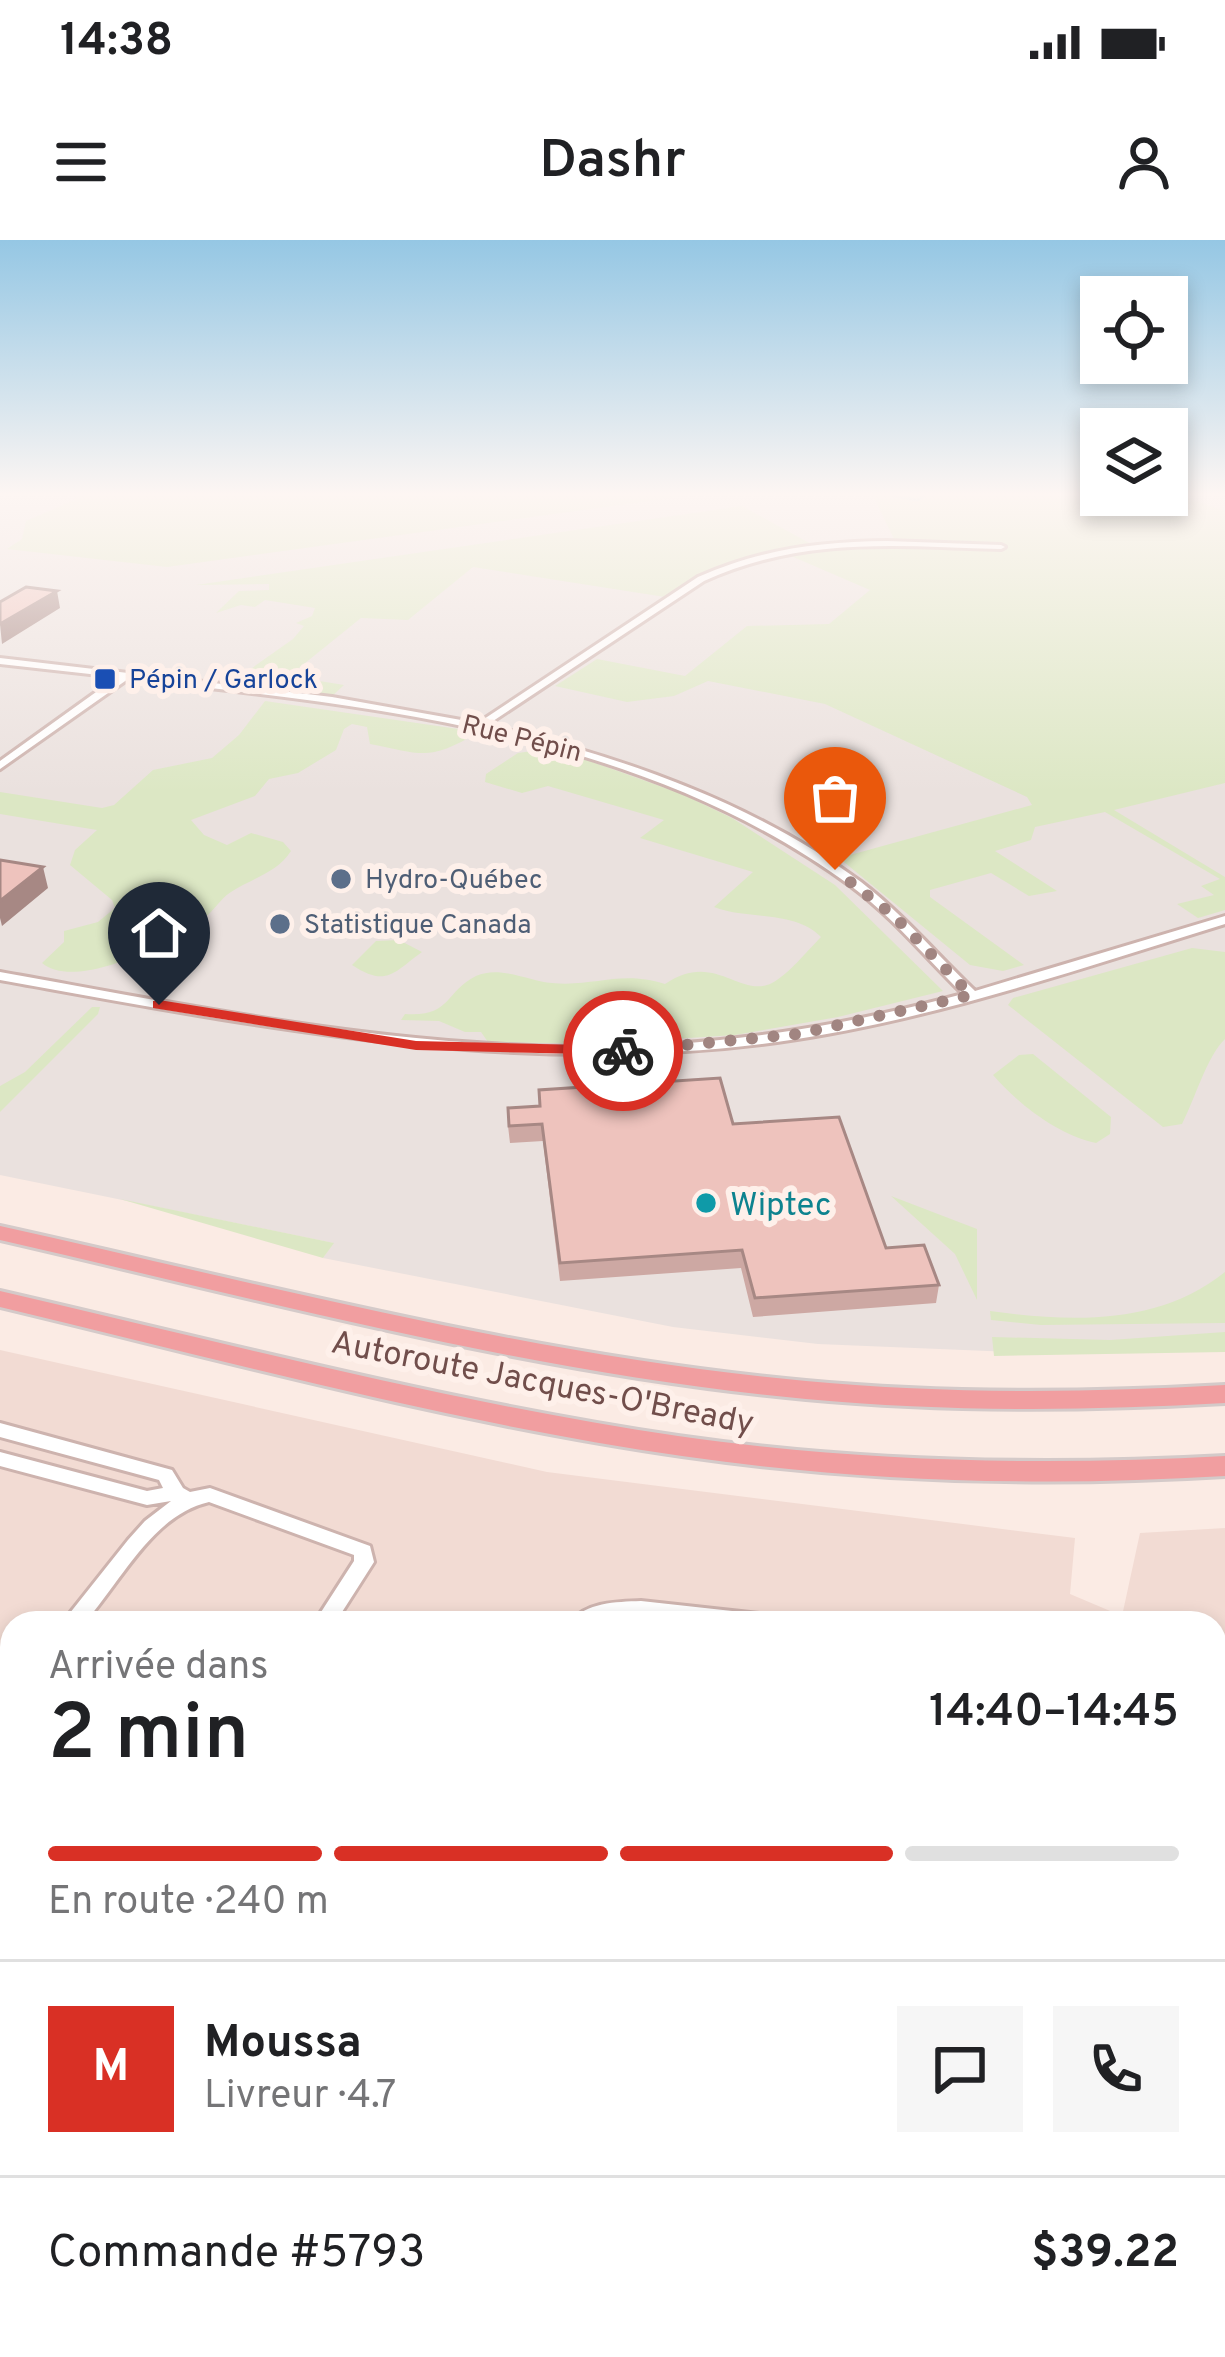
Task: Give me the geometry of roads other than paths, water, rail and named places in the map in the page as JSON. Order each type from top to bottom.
[{"type":"highway","name":"Autoroute Jacques-O'Bready","points":[[0,1233],[490,1341],[694,1377],[960,1400],[1083,1401],[1225,1394]]},
{"type":"highway","name":"Autoroute Jacques-O'Bready","points":[[0,1299],[472,1406],[682,1446],[955,1471],[1105,1472],[1225,1466]]},
{"type":"street","points":[[480,726],[676,595]]},
{"type":"street","name":"Rue Pépin","points":[[0,661],[480,726],[624,765],[775,832],[884,908],[971,995]]},
{"type":"street","points":[[0,766],[124,677]]},
{"type":"street","points":[[0,976],[368,1040],[527,1052],[653,1049],[765,1039],[877,1019],[1225,920]]},
{"type":"street","points":[[0,1430],[165,1474],[181,1496]]},
{"type":"street","points":[[0,1459],[147,1498],[210,1496],[363,1551],[364,1562],[332,1611]]},
{"type":"street","points":[[82,1611],[181,1496]]},
{"type":"street","points":[[605,1611],[654,1611]]},
{"type":"place","name":"Pépin / Garlock","points":[[105,679]]},
{"type":"place","name":"Hydro-Québec","points":[[341,879]]},
{"type":"place","name":"Statistique Canada","points":[[280,924]]},
{"type":"place","name":"Wiptec","points":[[706,1203]]}]
